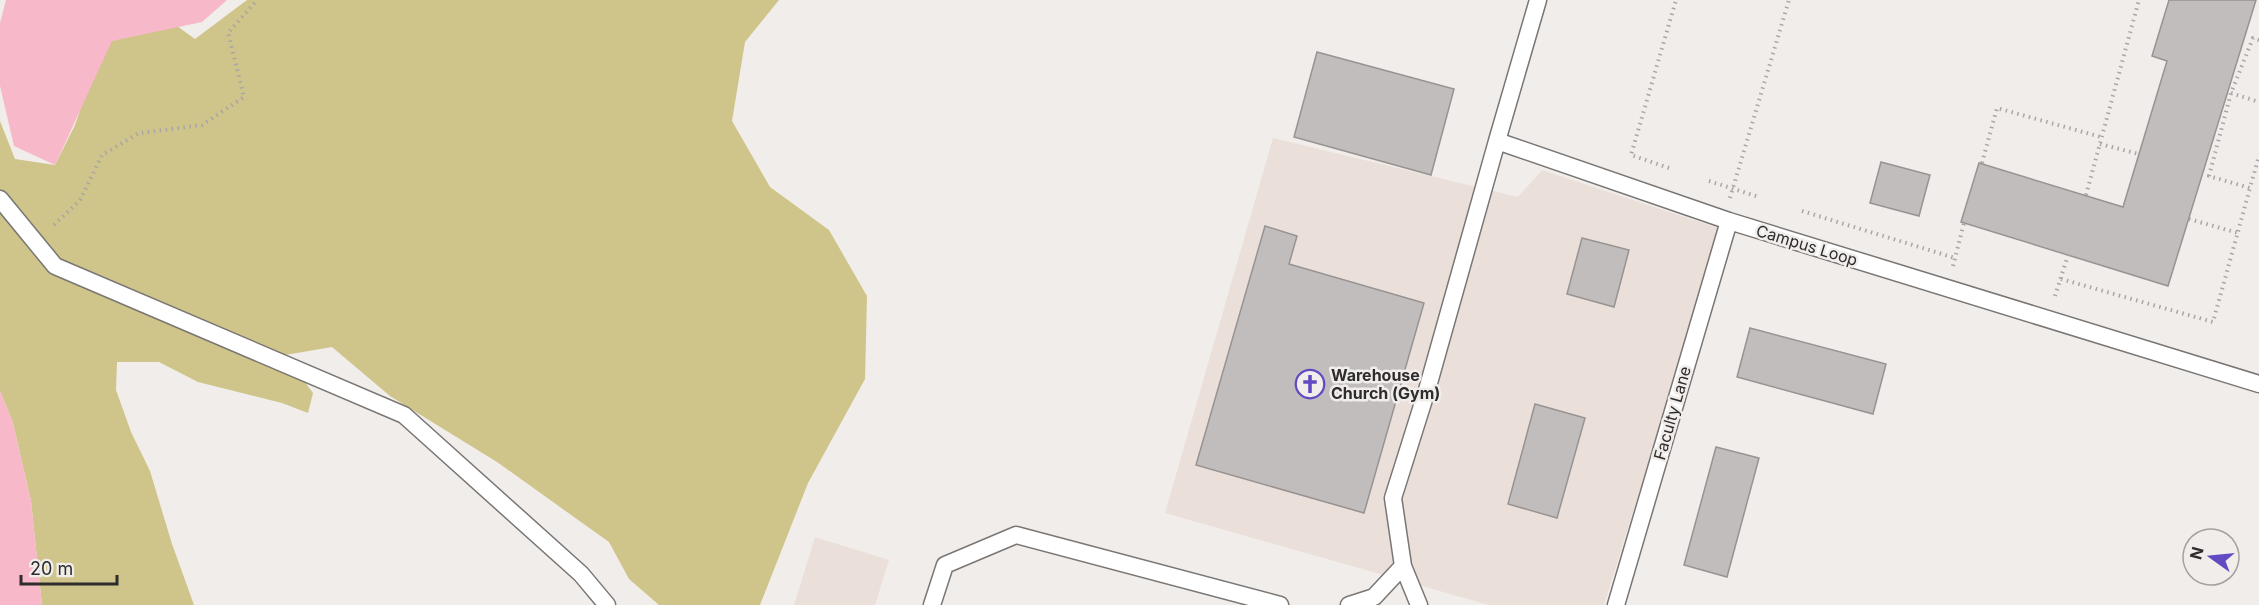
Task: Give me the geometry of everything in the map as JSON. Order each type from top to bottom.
[{"type":"lane","points":[[1419,605],[1403,566],[1393,498],[1427,390],[1538,0]]},
{"type":"lane","name":"Campus Loop","points":[[1497,141],[1729,221],[2259,384]]},
{"type":"lane","points":[[0,199],[55,266],[404,415],[581,574],[607,605]]},
{"type":"lane","name":"Faculty Lane","points":[[1616,605],[1729,221]]},
{"type":"lane","points":[[932,605],[945,565],[1016,536],[1281,605]]},
{"type":"lane","points":[[1349,605],[1374,597],[1403,566]]},
{"type":"path","points":[[36,243],[80,200],[102,155],[139,133],[202,125],[244,97],[228,33],[257,0]]},
{"type":"path","points":[[1669,168],[1631,155],[1676,0]]},
{"type":"path","points":[[1729,221],[1730,200],[1789,0]]},
{"type":"path","points":[[2086,195],[2139,0]]},
{"type":"path","points":[[2250,188],[2209,176],[2231,93],[2253,38],[2259,40]]},
{"type":"path","points":[[2231,93],[2259,102]]},
{"type":"path","points":[[1982,163],[1997,108],[2102,137]]},
{"type":"path","points":[[2100,144],[2139,154]]},
{"type":"path","points":[[2061,279],[2213,322],[2259,156]]},
{"type":"path","points":[[1709,181],[1758,197]]},
{"type":"path","points":[[1803,211],[1955,258]]},
{"type":"path","points":[[2189,219],[2238,233]]},
{"type":"path","points":[[1964,223],[1953,266],[1964,270]]},
{"type":"path","points":[[2044,293],[2056,296],[2068,255]]},
{"type":"shaded area","points":[[6,0],[227,0],[202,22],[112,41],[55,165],[14,146],[0,86],[0,23]]},
{"type":"shaded area","points":[[247,0],[779,0],[745,42],[732,121],[770,187],[829,230],[867,296],[865,379],[808,483],[760,605],[659,605],[629,579],[609,542],[497,462],[390,396],[332,347],[285,355],[313,393],[308,413],[282,403],[198,382],[159,362],[117,362],[116,390],[131,432],[150,471],[172,544],[194,605],[42,605],[31,501],[13,423],[0,391],[0,121],[15,159],[55,165],[75,125],[103,44],[170,21],[195,39]]},
{"type":"shaded area","points":[[1273,138],[1518,197],[1542,170],[1721,229],[1604,605],[1489,605],[1165,513]]},
{"type":"shaded area","points":[[0,391],[13,423],[31,501],[42,605],[0,605]]},
{"type":"shaded area","points":[[815,537],[889,560],[875,605],[794,605]]},
{"type":"building","points":[[2169,0],[2256,0],[2168,286],[1961,222],[1979,163],[2123,207],[2167,61],[2152,56]]},
{"type":"building","points":[[1317,52],[1454,89],[1431,175],[1294,137]]},
{"type":"building","points":[[1881,162],[1930,175],[1919,216],[1870,203]]},
{"type":"building","name":"Warehouse Church (Gym)","points":[[1265,226],[1297,236],[1289,264],[1424,303],[1364,513],[1196,465]]},
{"type":"building","points":[[1582,238],[1629,250],[1614,307],[1567,294]]},
{"type":"building","points":[[1750,328],[1886,364],[1873,414],[1737,377]]},
{"type":"building","points":[[1535,404],[1585,418],[1557,518],[1508,504]]},
{"type":"building","points":[[1716,447],[1759,458],[1727,577],[1684,565]]},
{"type":"place","name":"Warehouse Church (Gym)","points":[[1310,384]]}]
